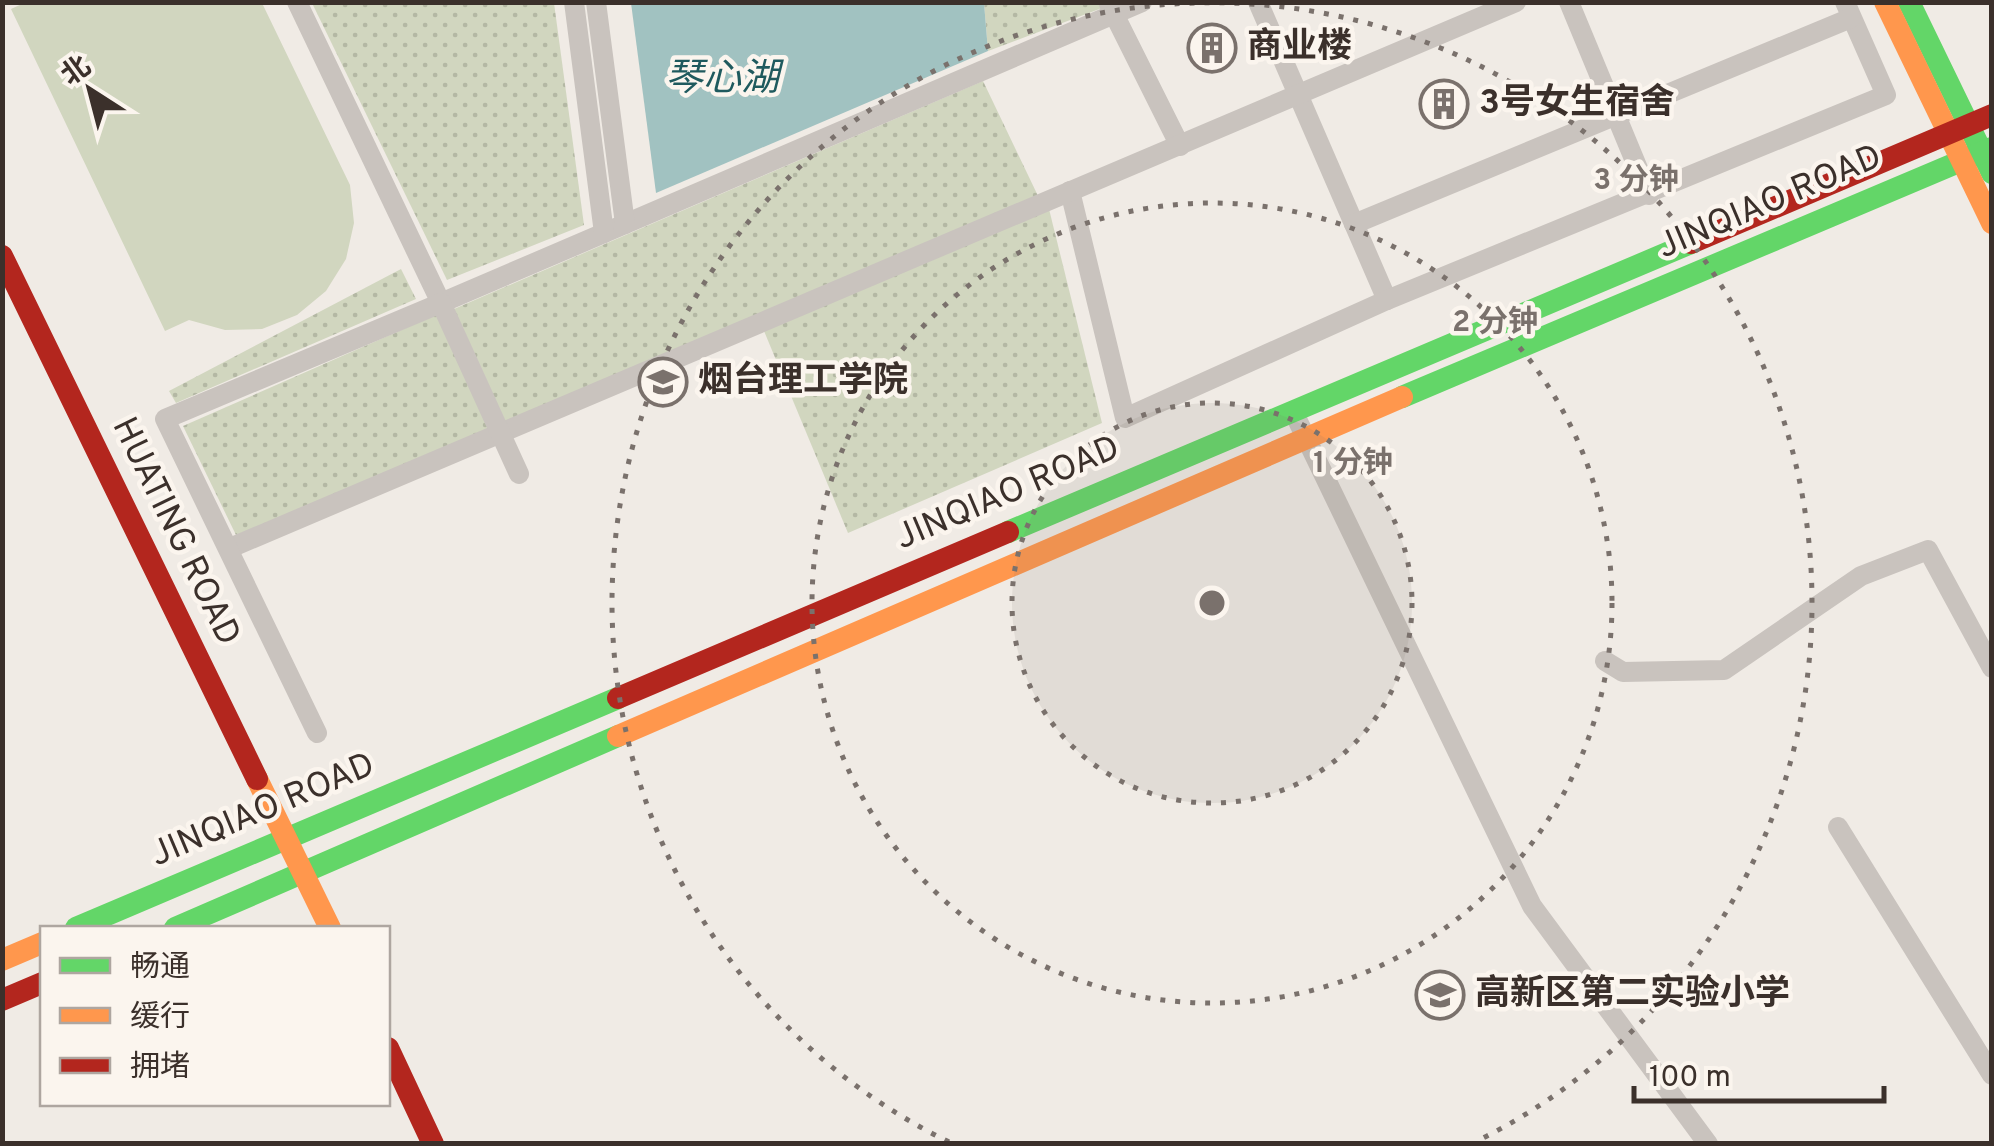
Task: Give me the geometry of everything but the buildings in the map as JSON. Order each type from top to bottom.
[{"type":"street","points":[[296,2],[441,303],[518,474]]},
{"type":"street","points":[[574,2],[604,233]]},
{"type":"street","points":[[596,2],[624,224]]},
{"type":"street","points":[[316,733],[230,548],[164,419],[604,233],[1111,8],[1142,2]]},
{"type":"street","points":[[1258,2],[1386,300]]},
{"type":"street","points":[[230,548],[1516,2]]},
{"type":"street","points":[[1569,2],[1649,195]]},
{"type":"street","points":[[1884,2],[1957,128],[1981,158],[1992,223]]},
{"type":"street","points":[[1908,2],[1957,128]]},
{"type":"street","points":[[1111,8],[1180,146]]},
{"type":"street","points":[[1070,191],[1125,418],[1386,300],[1886,96],[1848,10],[1354,224]]},
{"type":"street","name":"JINQIAO ROAD","points":[[81,926],[1992,115]]},
{"type":"street","name":"JINQIAO ROAD","points":[[179,926],[1305,438],[1981,158]]},
{"type":"street","name":"HUATING ROAD","points":[[2,256],[304,875]]},
{"type":"street","points":[[1293,410],[1532,906],[1708,1144]]},
{"type":"street","points":[[1605,661],[1623,672],[1724,670],[1861,576],[1928,550],[1992,668]]},
{"type":"street","points":[[1838,826],[1992,1075]]},
{"type":"street","points":[[304,875],[329,926]]},
{"type":"street","points":[[2,960],[40,944]]},
{"type":"street","points":[[2,1000],[40,984]]},
{"type":"street","points":[[390,1052],[433,1144]]},
{"type":"green space","points":[[1099,2],[1102,8],[988,51],[984,3]]},
{"type":"green space","points":[[24,3],[262,3],[350,185],[354,223],[346,259],[326,291],[297,315],[262,329],[225,330],[189,320],[165,331],[11,9]]},
{"type":"green space","points":[[312,3],[554,3],[584,225],[447,280]]},
{"type":"green space","points":[[983,81],[1039,198],[506,423],[454,309]]},
{"type":"green space","points":[[1049,209],[1102,423],[848,533],[764,331]]},
{"type":"green space","points":[[401,269],[416,299],[176,403],[169,391]]},
{"type":"green space","points":[[440,313],[492,431],[236,535],[183,426]]},
{"type":"water","name":"琴心湖","points":[[631,3],[984,3],[988,51],[656,193]]},
{"type":"traffic: fast","points":[[1909,2],[1992,173]]},
{"type":"traffic: fast","points":[[1402,397],[1992,148]]},
{"type":"traffic: fast","points":[[1008,532],[1691,243]]},
{"type":"traffic: fast","points":[[81,926],[618,698]]},
{"type":"traffic: fast","points":[[180,926],[618,736]]},
{"type":"traffic: slow","points":[[1885,2],[1992,223]]},
{"type":"traffic: slow","points":[[618,736],[1402,397]]},
{"type":"traffic: slow","points":[[257,779],[329,926]]},
{"type":"traffic: slow","points":[[2,960],[40,944]]},
{"type":"traffic: jam","points":[[1691,243],[1992,115]]},
{"type":"traffic: jam","points":[[2,256],[257,779]]},
{"type":"traffic: jam","points":[[618,698],[1008,532]]},
{"type":"traffic: jam","points":[[2,1000],[40,984]]},
{"type":"traffic: jam","points":[[390,1052],[433,1144]]},
{"type":"place","name":"商业楼","points":[[1212,48]]},
{"type":"place","name":"3号女生宿舍","points":[[1444,104]]},
{"type":"place","name":"烟台理工学院","points":[[663,382]]},
{"type":"place","name":"高新区第二实验小学","points":[[1440,995]]}]
